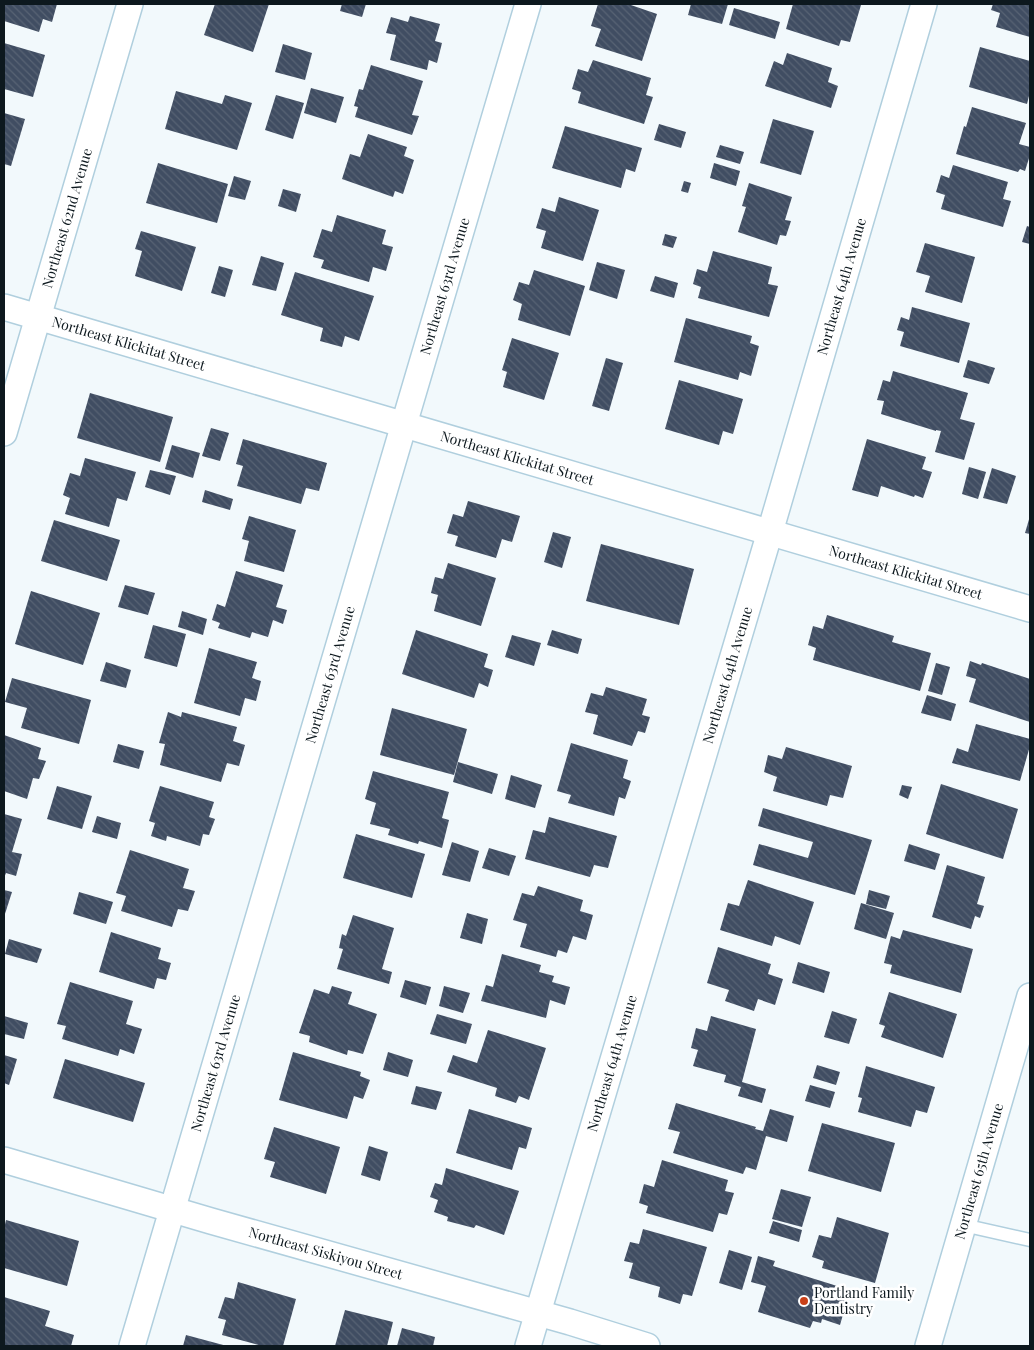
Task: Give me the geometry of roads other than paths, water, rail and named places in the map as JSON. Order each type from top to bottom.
[{"type":"street","name":"Northeast 62nd Avenue","points":[[4,433],[130,4]]},
{"type":"street","name":"Northeast 63rd Avenue","points":[[132,1346],[528,4]]},
{"type":"street","name":"Northeast 64th Avenue","points":[[528,1346],[770,532],[924,4]]},
{"type":"street","name":"Northeast Klickitat Street","points":[[4,307],[1030,609]]},
{"type":"street","name":"Northeast 65th Avenue","points":[[928,1346],[1030,996]]},
{"type":"street","name":"Northeast Siskiyou Street","points":[[4,1160],[647,1346]]},
{"type":"lane","points":[[963,1225],[1030,1240]]},
{"type":"place","name":"Portland Family Dentistry","points":[[804,1301]]}]
